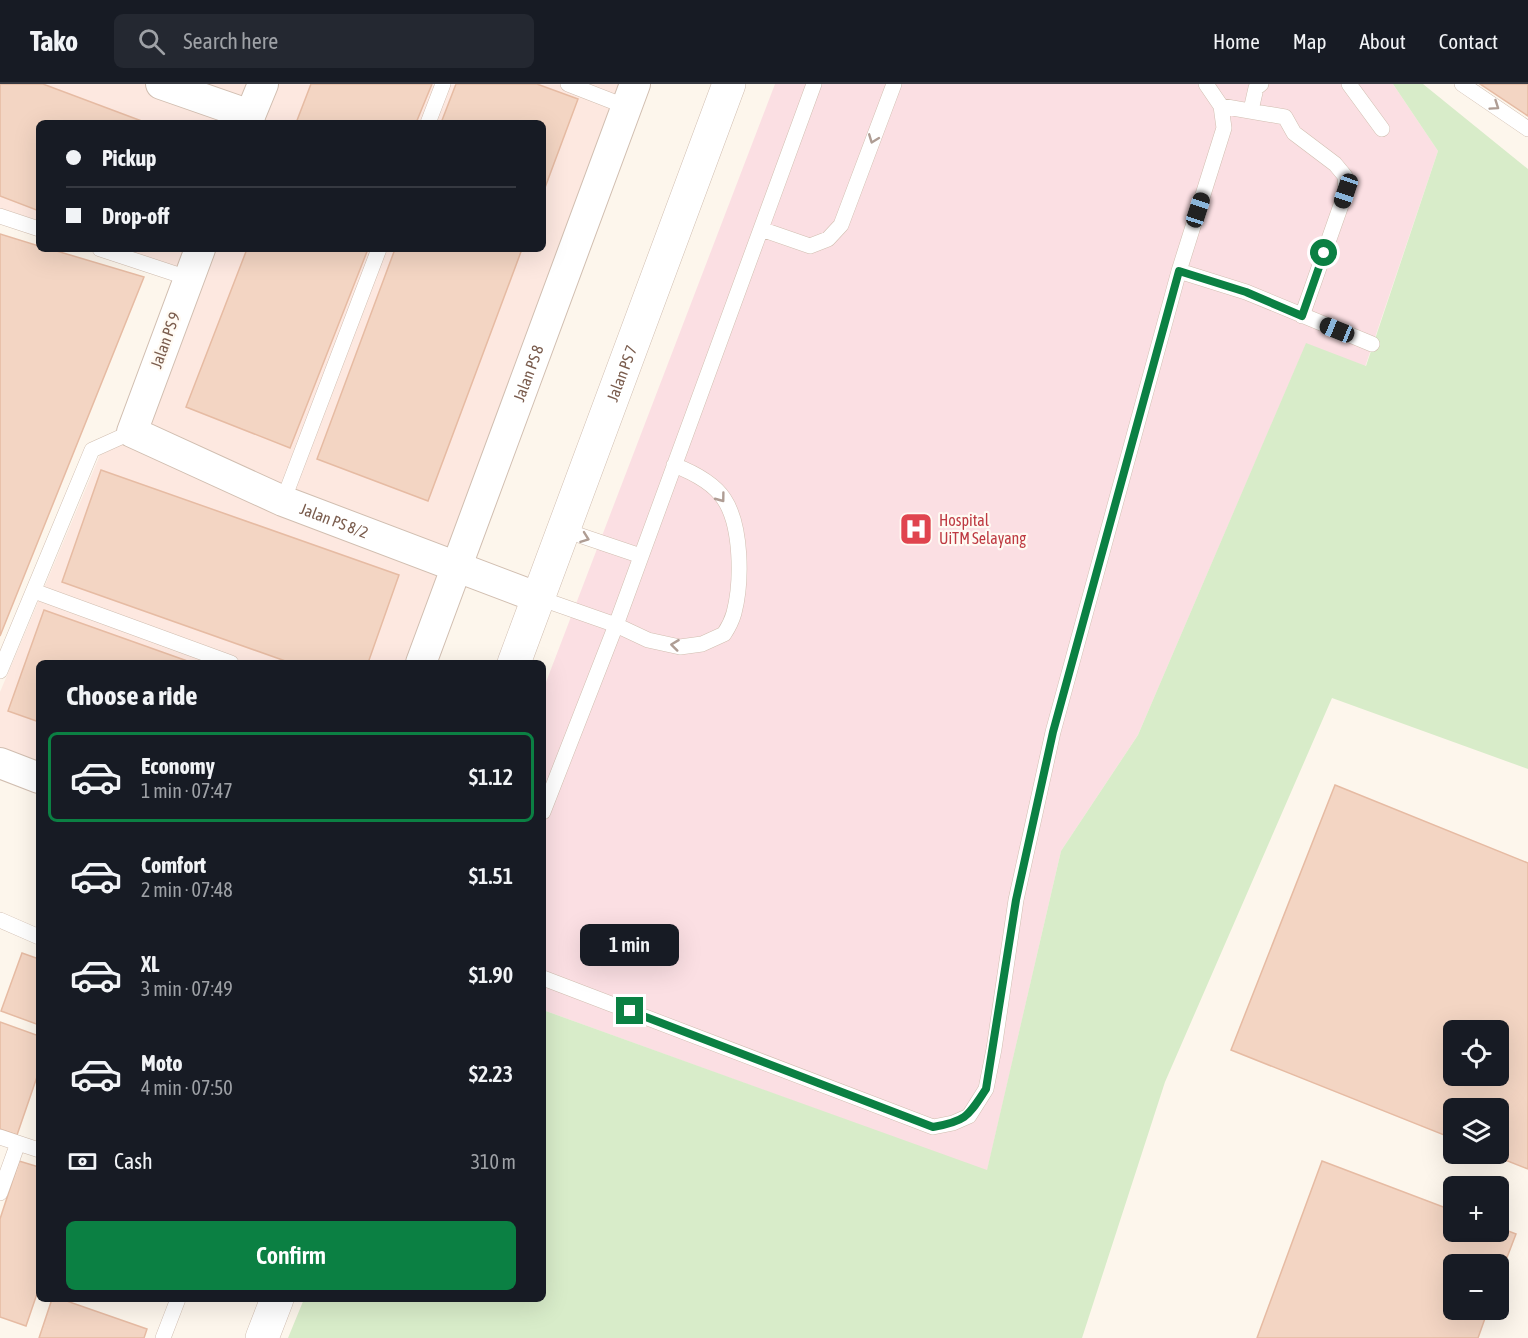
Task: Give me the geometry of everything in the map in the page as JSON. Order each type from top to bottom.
[{"type":"street","points":[[161,84],[249,119],[263,84]]},
{"type":"street","name":"Jalan PS 7","points":[[515,660],[729,84]]},
{"type":"street","name":"Jalan PS 8","points":[[422,660],[631,95]]},
{"type":"street","name":"Jalan PS 9","points":[[132,432],[199,252]]},
{"type":"street","name":"Jalan PS 8/2","points":[[132,432],[283,501],[539,598]]},
{"type":"street","points":[[0,764],[36,777]]},
{"type":"street","points":[[262,1338],[276,1302]]},
{"type":"lane","points":[[429,120],[443,84]]},
{"type":"lane","points":[[568,84],[631,95]]},
{"type":"lane","points":[[546,804],[616,625],[814,84]]},
{"type":"lane","points":[[761,229],[810,246],[828,239],[841,225],[894,84]]},
{"type":"lane","points":[[546,979],[933,1127],[953,1123],[969,1116],[986,1089],[1016,900],[1053,732],[1179,271],[1224,128],[1221,106],[1206,84]]},
{"type":"lane","points":[[1251,110],[1256,88],[1261,84]]},
{"type":"lane","points":[[1349,84],[1382,129]]},
{"type":"lane","points":[[1462,84],[1528,129]]},
{"type":"lane","points":[[1221,106],[1285,117],[1294,133],[1335,164],[1345,177],[1346,191],[1302,316]]},
{"type":"lane","points":[[0,216],[36,228]]},
{"type":"lane","points":[[109,252],[188,278]]},
{"type":"lane","points":[[283,501],[378,252]]},
{"type":"lane","points":[[1179,271],[1246,292],[1372,344]]},
{"type":"lane","points":[[0,671],[92,450],[132,432]]},
{"type":"lane","points":[[539,598],[616,625],[648,640],[680,647],[702,644],[724,634],[734,615],[738,588],[738,564],[732,515],[723,497],[710,485],[694,473],[674,465]]},
{"type":"lane","points":[[564,530],[641,556]]},
{"type":"lane","points":[[34,591],[223,660]]},
{"type":"lane","points":[[0,920],[36,936]]},
{"type":"lane","points":[[0,1137],[36,1149]]},
{"type":"lane","points":[[0,1193],[18,1143]]},
{"type":"lane","points":[[163,1338],[177,1302]]},
{"type":"shaded area","points":[[0,84],[622,84],[409,660],[36,660],[36,762],[0,747],[0,692],[100,455],[127,442],[201,276],[130,252],[546,252],[546,120],[36,120],[36,221],[0,209]]},
{"type":"shaded area","name":"Hospital UiTM Selayang","points":[[775,84],[1393,84],[1438,151],[1365,367],[1306,344],[1138,735],[1061,851],[987,1171],[546,1011],[546,682]]},
{"type":"green space","points":[[1393,84],[1423,84],[1528,169],[1528,769],[1332,698],[1165,1082],[1082,1338],[288,1338],[303,1302],[546,1302],[546,1011],[987,1170],[1061,851],[1138,735],[1306,343],[1366,366],[1438,151]]},
{"type":"building","points":[[0,84],[43,84],[139,120],[36,120],[36,210],[0,196]]},
{"type":"building","points":[[311,84],[432,84],[417,120],[297,120]]},
{"type":"building","points":[[456,84],[537,84],[578,99],[546,185],[546,120],[442,120]]},
{"type":"building","points":[[1480,84],[1528,84],[1528,116]]},
{"type":"building","points":[[0,234],[36,245],[36,252],[60,252],[144,277],[0,636]]},
{"type":"building","points":[[246,252],[367,252],[290,448],[186,407]]},
{"type":"building","points":[[394,252],[521,252],[428,501],[317,459]]},
{"type":"building","points":[[101,470],[399,575],[369,660],[283,660],[62,582]]},
{"type":"building","points":[[44,610],[185,660],[36,660],[36,721],[8,711]]},
{"type":"building","points":[[1335,785],[1528,863],[1528,1169],[1509,1162],[1509,1098],[1443,1098],[1443,1135],[1231,1050]]},
{"type":"building","points":[[22,953],[36,958],[36,1024],[1,1011]]},
{"type":"building","points":[[0,1022],[36,1035],[36,1080],[17,1135],[0,1129]]},
{"type":"building","points":[[19,1161],[36,1166],[36,1297],[26,1326],[0,1317],[0,1219]]},
{"type":"building","points":[[1322,1161],[1443,1207],[1443,1242],[1509,1242],[1509,1231],[1516,1234],[1508,1254],[1443,1254],[1443,1320],[1484,1320],[1478,1338],[1257,1338]]},
{"type":"building","points":[[51,1302],[70,1302],[147,1329],[144,1338],[39,1338]]},
{"type":"place","name":"Hospital UiTM Selayang","points":[[916,529]]},
{"type":"route","points":[[630,1011],[933,1127],[953,1123],[969,1116],[986,1089],[1016,900],[1053,732],[1179,271],[1246,292],[1302,316],[1324,253]]}]
